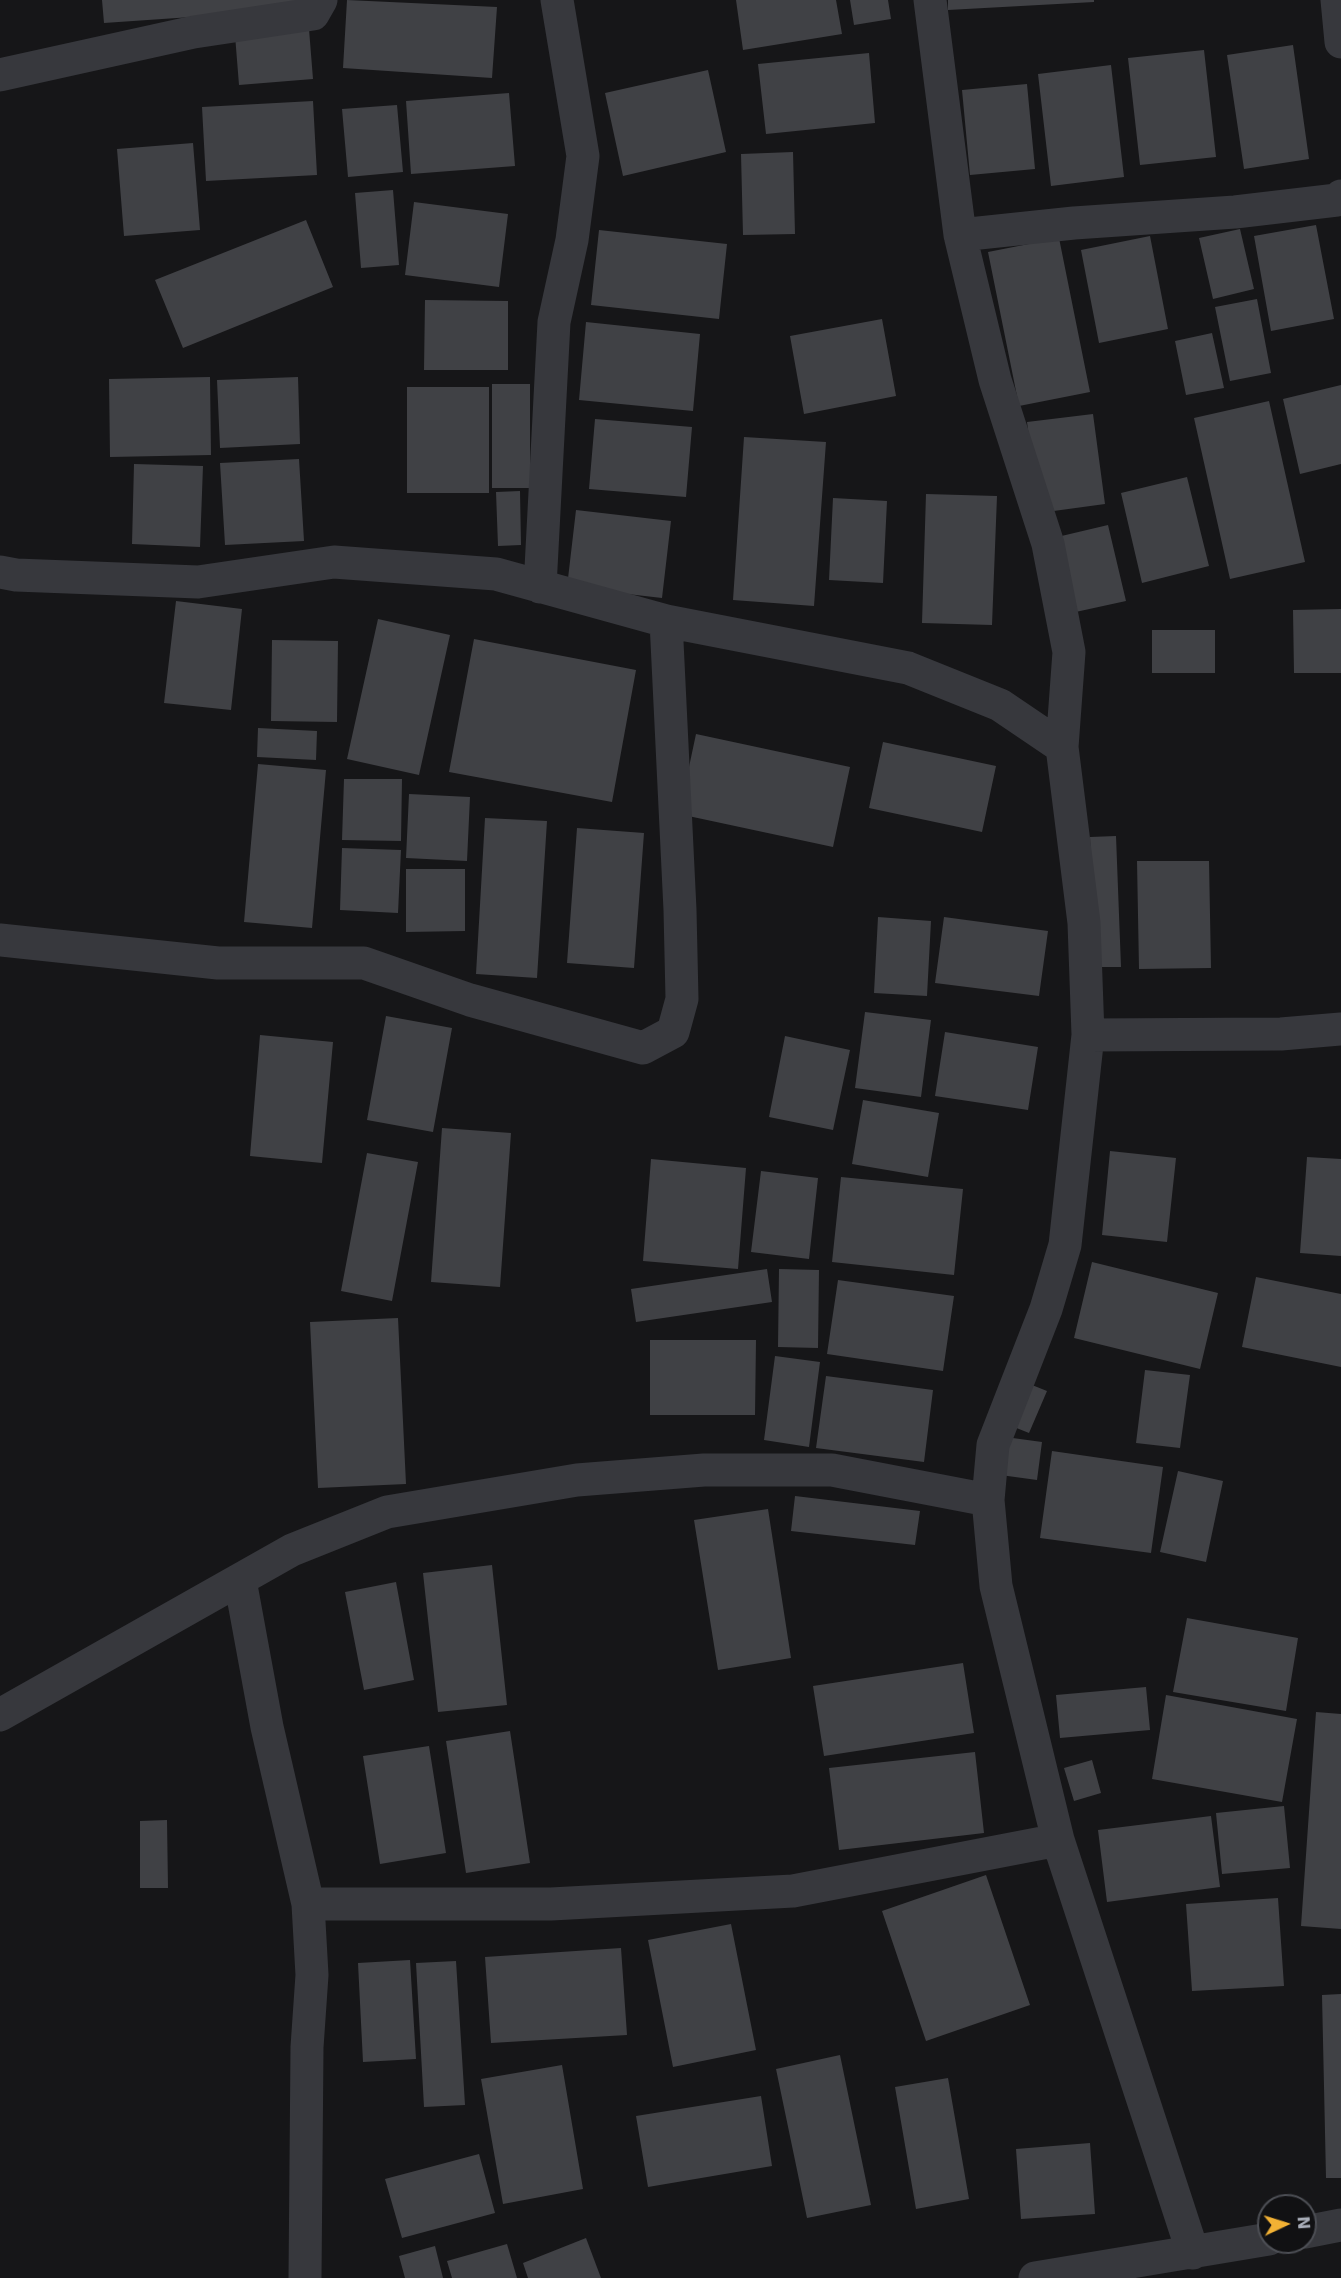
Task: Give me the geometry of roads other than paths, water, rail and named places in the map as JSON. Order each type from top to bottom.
[{"type":"street","points":[[0,75],[194,32],[313,14],[321,0]]},
{"type":"street","points":[[540,587],[554,322],[572,240],[583,156],[557,0]]},
{"type":"street","points":[[930,0],[960,235],[995,380],[1048,544],[1069,652],[1062,747],[1084,923],[1088,1035],[1065,1245],[1046,1309],[993,1445],[988,1500],[996,1586],[1058,1840],[1193,2253]]},
{"type":"street","points":[[1337,0],[1341,42]]},
{"type":"street","points":[[960,235],[1074,223],[1235,212],[1337,200],[1341,196]]},
{"type":"street","points":[[0,572],[16,575],[198,582],[334,562],[496,574],[666,621],[908,668],[1000,705],[1062,747]]},
{"type":"street","points":[[0,940],[218,963],[364,963],[470,1000],[643,1048],[673,1032],[682,999],[666,621]]},
{"type":"street","points":[[1088,1035],[1281,1034],[1341,1029]]},
{"type":"street","points":[[0,1715],[292,1551],[387,1512],[578,1480],[704,1470],[832,1470],[988,1500]]},
{"type":"street","points":[[240,1580],[267,1727],[308,1904],[312,1975],[306,2058],[305,2278]]},
{"type":"street","points":[[308,1904],[551,1904],[793,1891],[1058,1840]]},
{"type":"street","points":[[1317,2230],[1341,2225]]},
{"type":"street","points":[[1035,2278],[1257,2241]]}]
